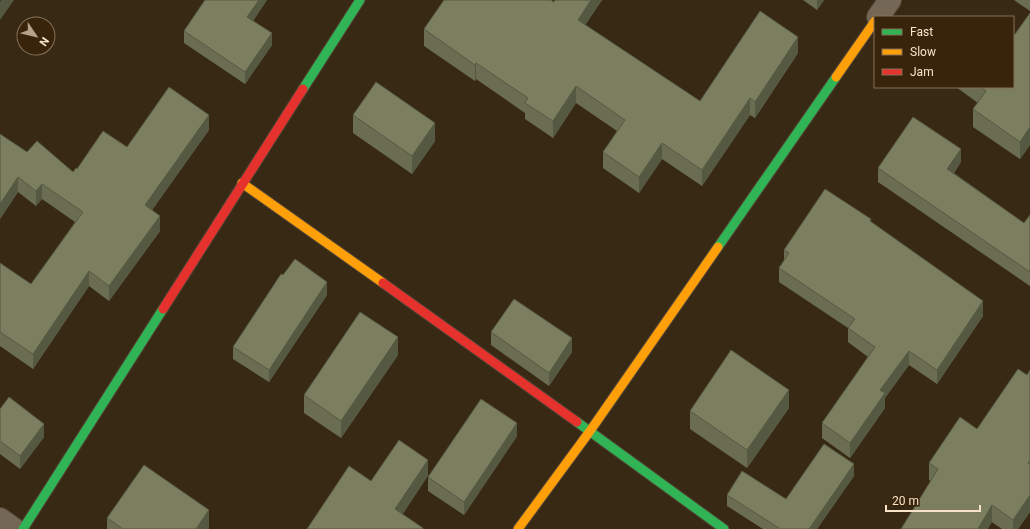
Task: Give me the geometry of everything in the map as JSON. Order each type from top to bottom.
[{"type":"street","points":[[23,529],[360,0]]},
{"type":"street","points":[[879,16],[890,0]]},
{"type":"street","points":[[518,529],[590,431],[874,22]]},
{"type":"street","points":[[242,183],[590,431],[724,529]]},
{"type":"street","points":[[0,519],[14,529]]},
{"type":"building","points":[[205,0],[259,0],[247,17],[272,33],[245,72],[184,31]]},
{"type":"building","points":[[444,0],[551,0],[554,2],[555,0],[591,0],[578,20],[700,101],[760,11],[798,37],[755,102],[750,98],[702,170],[662,143],[639,177],[603,152],[625,120],[576,86],[553,121],[525,103],[528,98],[476,63],[475,65],[424,29]]},
{"type":"building","points":[[1030,13],[1030,127],[1020,142],[973,109],[986,91],[982,88],[1014,88],[1014,36]]},
{"type":"building","points":[[376,82],[435,123],[412,156],[353,115]]},
{"type":"building","points":[[169,87],[209,115],[145,205],[160,216],[109,286],[89,271],[33,354],[0,332],[0,263],[31,284],[83,212],[42,184],[36,191],[18,177],[0,204],[0,134],[27,152],[37,141],[73,172],[76,168],[77,169],[103,131],[127,147]]},
{"type":"building","points":[[913,117],[961,149],[947,169],[1024,223],[1030,215],[1030,272],[878,168]]},
{"type":"building","points":[[825,189],[871,219],[870,221],[983,301],[937,370],[909,351],[880,390],[885,393],[850,443],[822,423],[875,347],[848,328],[855,319],[779,268],[789,253],[784,250]]},
{"type":"building","points":[[295,259],[327,282],[269,370],[233,347],[281,274],[283,275]]},
{"type":"building","points":[[514,299],[572,338],[549,373],[491,332]]},
{"type":"building","points":[[360,312],[398,337],[341,421],[304,395]]},
{"type":"building","points":[[731,350],[789,390],[747,450],[690,411]]},
{"type":"building","points":[[1018,369],[1027,375],[1030,370],[1030,460],[1028,463],[1030,464],[1030,495],[1013,520],[992,505],[978,529],[901,529],[938,469],[929,463],[960,417],[977,429]]},
{"type":"building","points":[[9,397],[44,424],[20,456],[0,441],[0,409]]},
{"type":"building","points":[[481,399],[517,423],[464,502],[428,477]]},
{"type":"building","points":[[399,440],[428,460],[395,509],[423,529],[307,529],[349,466],[371,481]]},
{"type":"building","points":[[824,444],[854,464],[809,529],[778,529],[779,528],[727,495],[742,471],[786,499]]},
{"type":"building","points":[[144,465],[209,510],[196,529],[123,529],[107,518]]},
{"type":"traffic: fast","points":[[303,89],[360,0]]},
{"type":"traffic: fast","points":[[718,247],[836,77]]},
{"type":"traffic: fast","points":[[23,529],[163,309]]},
{"type":"traffic: fast","points":[[577,422],[724,529]]},
{"type":"traffic: slow","points":[[836,77],[874,22]]},
{"type":"traffic: slow","points":[[242,183],[383,283]]},
{"type":"traffic: slow","points":[[518,529],[590,431],[718,247]]},
{"type":"traffic: jam","points":[[163,309],[303,89]]},
{"type":"traffic: jam","points":[[383,283],[577,422]]}]
